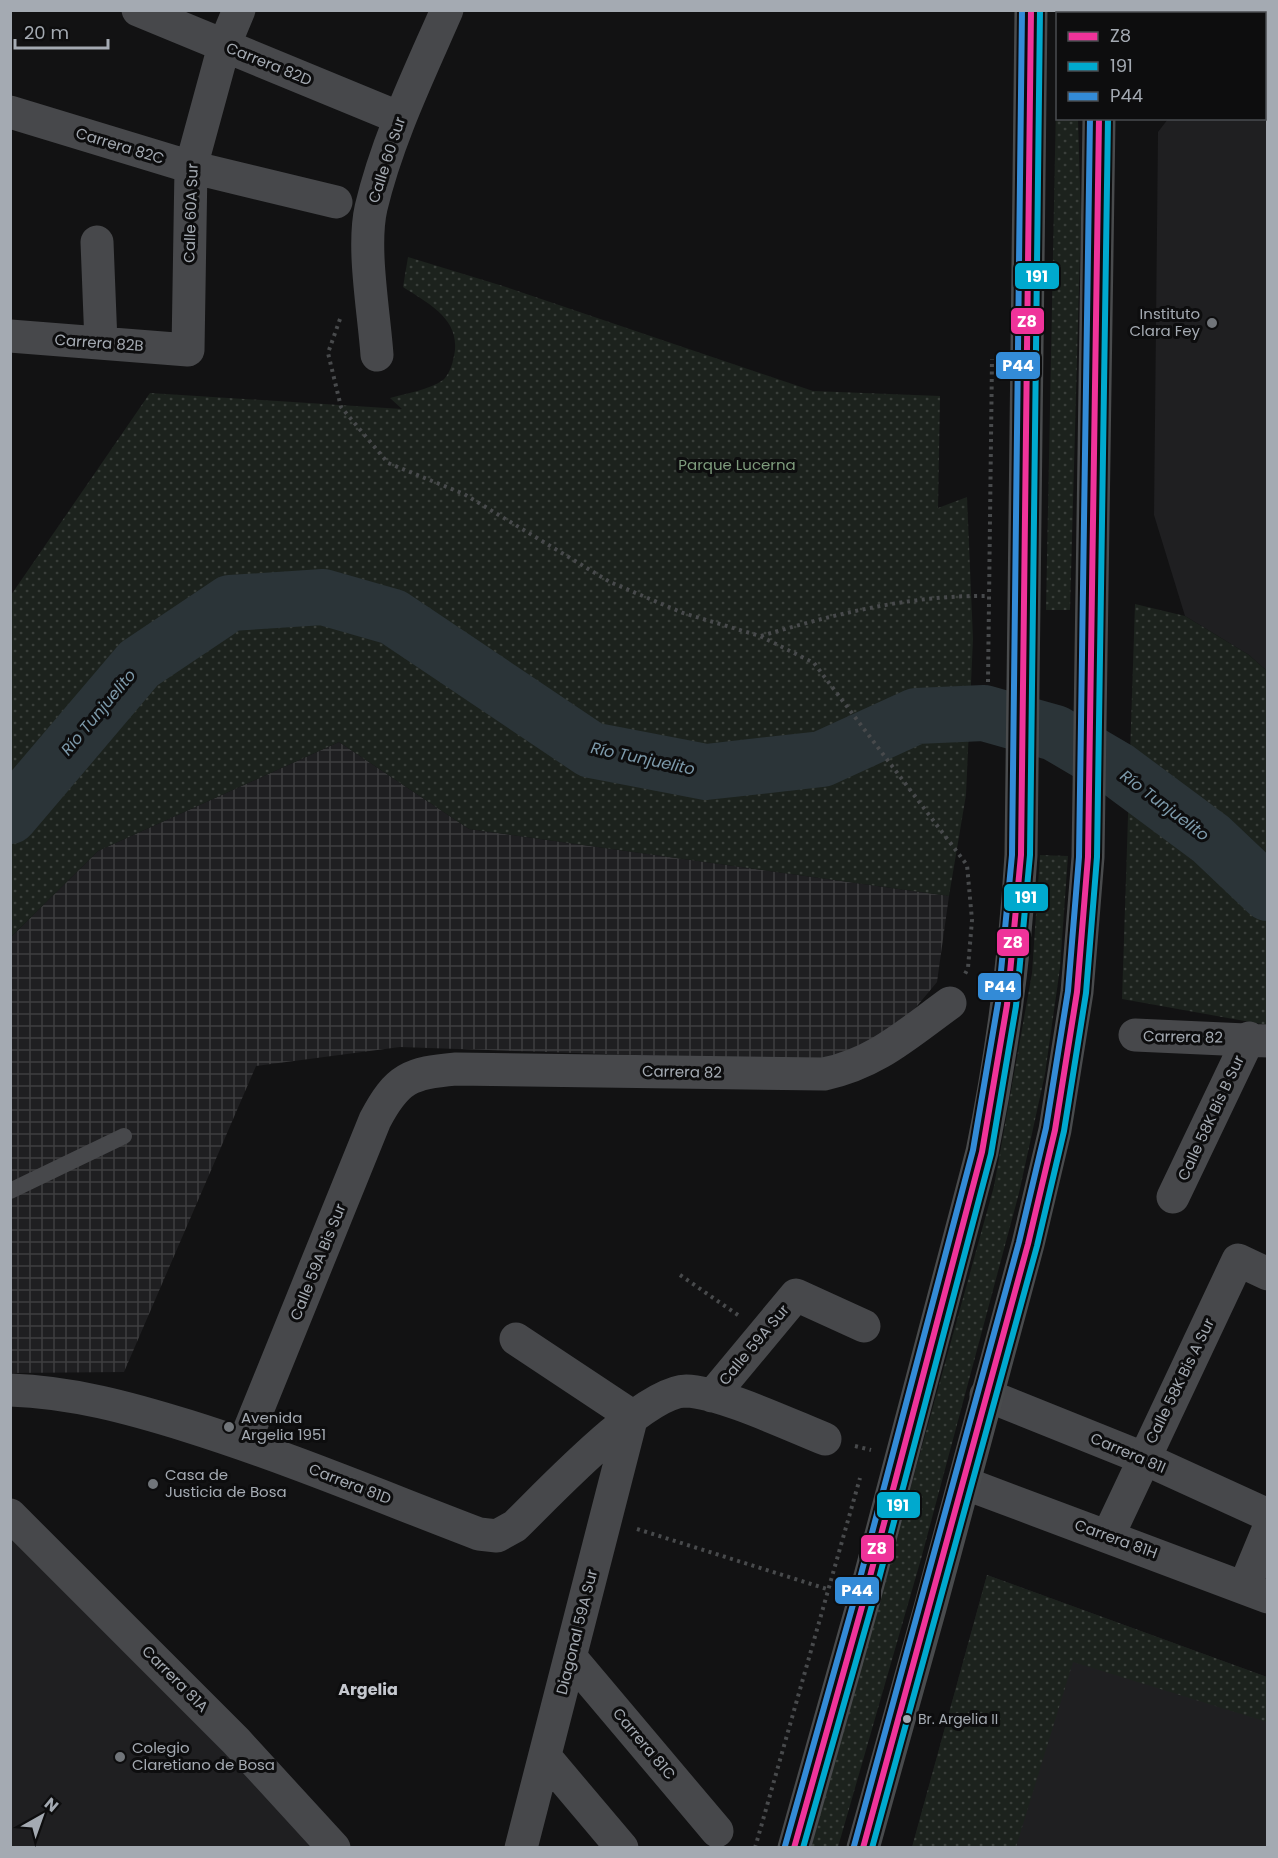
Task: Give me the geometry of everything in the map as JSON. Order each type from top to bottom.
[{"type":"main road","points":[[794,1848],[863,1603],[982,1152],[995,1089],[1013,966],[1021,855],[1031,10]]},
{"type":"main road","points":[[863,1848],[1028,1244],[1055,1130],[1077,992],[1088,857],[1099,120]]},
{"type":"street","name":"Carrera 82D","points":[[138,10],[400,118]]},
{"type":"street","name":"Calle 60A Sur","points":[[188,350],[190,167],[224,46],[239,10]]},
{"type":"street","name":"Calle 60 Sur","points":[[377,355],[368,242],[371,209],[400,118],[447,10]]},
{"type":"street","name":"Carrera 82C","points":[[10,112],[190,167],[336,202]]},
{"type":"street","points":[[97,242],[101,343]]},
{"type":"street","name":"Carrera 82B","points":[[10,336],[188,350]]},
{"type":"street","name":"Carrera 82","points":[[398,1084],[420,1072],[456,1069],[824,1074],[853,1068],[880,1054],[950,1003]]},
{"type":"street","name":"Carrera 82","points":[[1135,1035],[1258,1040]]},
{"type":"street","name":"Calle 58K Bis B Sur","points":[[1173,1197],[1258,1040]]},
{"type":"street","name":"Calle 59A Bis Sur","points":[[244,1443],[375,1120],[387,1096],[398,1084]]},
{"type":"street","name":"Calle 58K Bis A Sur","points":[[1108,1536],[1238,1260],[1268,1274]]},
{"type":"street","name":"Calle 59A Sur","points":[[712,1396],[796,1295],[864,1326]]},
{"type":"street","points":[[516,1339],[639,1411],[660,1398],[685,1391],[712,1396],[825,1439]]},
{"type":"street","name":"Carrera 81D","points":[[10,1390],[39,1391],[87,1398],[135,1410],[244,1443],[479,1534],[496,1536],[515,1526],[639,1411]]},
{"type":"street","name":"Carrera 81I","points":[[986,1395],[1143,1458],[1268,1515]]},
{"type":"street","name":"Diagonal 59A Sur","points":[[521,1848],[546,1758],[604,1519],[639,1411]]},
{"type":"street","name":"Carrera 81H","points":[[964,1483],[1256,1592]]},
{"type":"street","name":"Carrera 81A","points":[[10,1515],[236,1741],[334,1848]]},
{"type":"street","points":[[1256,1592],[1268,1530]]},
{"type":"street","name":"Carrera 81C","points":[[571,1658],[717,1831]]},
{"type":"street","points":[[546,1758],[622,1848]]},
{"type":"lane","points":[[10,1191],[124,1136]]},
{"type":"path","points":[[344,308],[328,353],[341,407],[388,463],[464,494],[610,582],[682,613],[760,636],[814,663],[967,865],[972,920],[968,968],[950,1003]]},
{"type":"path","points":[[760,636],[850,612],[944,595],[987,596]]},
{"type":"path","points":[[680,1275],[763,1333]]},
{"type":"path","points":[[865,1459],[871,1437]]},
{"type":"path","points":[[825,1439],[868,1449],[899,1462]]},
{"type":"path","points":[[755,1848],[862,1470]]},
{"type":"path","points":[[604,1519],[828,1589],[863,1603]]},
{"type":"shaded area","name":"Instituto Clara Fey","points":[[1267,11],[1267,671],[1249,655],[1185,616],[1154,515],[1158,132],[1167,120],[1266,120],[1266,12],[1252,12]]},
{"type":"shaded area","points":[[339,742],[469,829],[949,896],[937,982],[883,1047],[813,1061],[400,1047],[256,1066],[124,1372],[11,1373],[11,937],[98,851]]},
{"type":"shaded area","name":"Colegio Claretiano de Bosa","points":[[10,1534],[145,1667],[315,1847],[11,1847]]},
{"type":"shaded area","points":[[987,1575],[1267,1677],[1267,1847],[912,1848]]},
{"type":"green space","points":[[1056,103],[1056,120],[1078,120],[1081,216],[1070,610],[1046,610]]},
{"type":"green space","name":"Parque Lucerna","points":[[408,257],[506,287],[813,391],[940,396],[938,508],[967,497],[973,639],[966,795],[949,896],[469,829],[339,742],[98,851],[11,937],[11,595],[150,393],[402,409],[390,398],[425,389],[443,380],[452,362],[455,346],[454,335],[443,316],[403,287]]},
{"type":"green space","points":[[1135,604],[1185,616],[1249,655],[1267,671],[1267,1025],[1122,999]]},
{"type":"green space","points":[[1040,855],[1068,856],[1060,968],[1045,1074],[1019,1193],[921,1559],[838,1847],[811,1848],[994,1186],[1032,973]]},
{"type":"green space","points":[[987,1575],[1267,1677],[1267,1722],[1073,1662],[1016,1847],[912,1847]]},
{"type":"waterway","name":"Río Tunjuelito","points":[[10,816],[139,664],[230,603],[323,597],[393,617],[591,750],[706,772],[822,759],[916,716],[984,713],[1055,733],[1118,770],[1211,839],[1268,893]]},
{"type":"transit line","name":"P44","points":[[785,1846],[854,1601],[973,1150],[998,1003],[1012,855],[1022,10]]},
{"type":"transit line","name":"Z8","points":[[794,1848],[863,1603],[982,1152],[1007,1005],[1021,855],[1031,10]]},
{"type":"transit line","name":"191","points":[[803,1848],[872,1605],[991,1154],[1016,1006],[1030,855],[1040,10]]},
{"type":"transit line","name":"P44","points":[[854,1846],[1019,1242],[1046,1128],[1068,991],[1079,857],[1090,120]]},
{"type":"transit line","name":"Z8","points":[[863,1848],[1028,1244],[1055,1130],[1077,992],[1088,857],[1099,120]]},
{"type":"transit line","name":"191","points":[[872,1848],[1037,1246],[1064,1131],[1086,993],[1097,857],[1108,120]]},
{"type":"place","name":"Instituto Clara Fey","points":[[1212,323]]},
{"type":"place","name":"Avenida Argelia 1951","points":[[229,1427]]},
{"type":"place","name":"Casa de Justicia de Bosa","points":[[153,1484]]},
{"type":"place","name":"Br. Argelia II","points":[[907,1719]]},
{"type":"place","name":"Colegio Claretiano de Bosa","points":[[120,1757]]},
{"type":"district","name":"Argelia","points":[[368,1689]]}]
